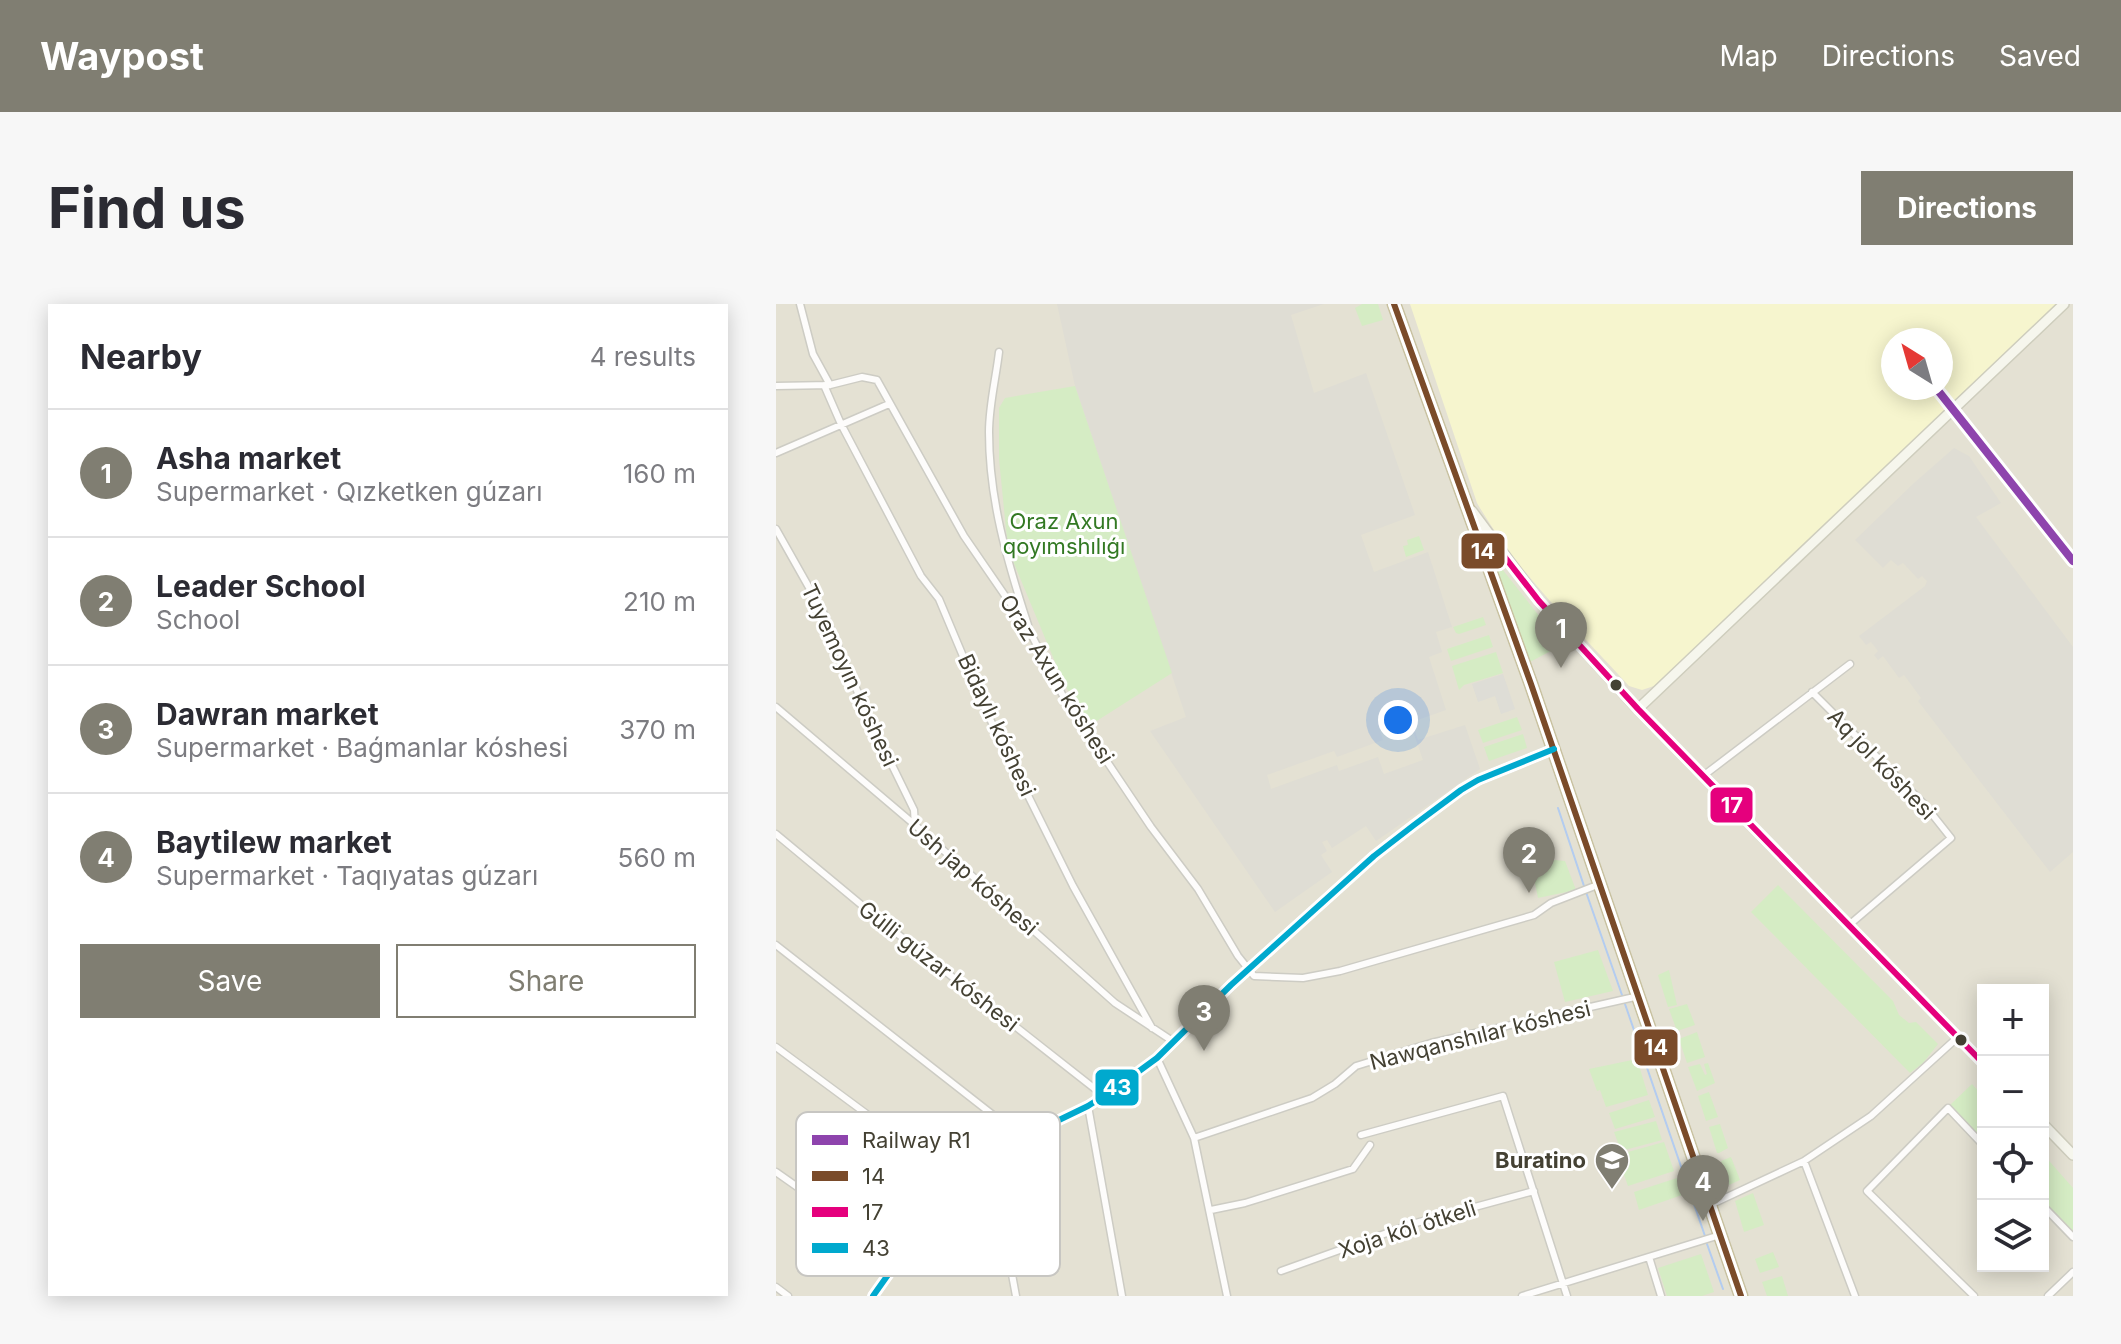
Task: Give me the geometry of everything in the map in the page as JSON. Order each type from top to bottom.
[{"type":"highway","points":[[1394,304],[1554,749],[1741,1296]]},
{"type":"street","name":"Bidaylı kóshesi","points":[[800,304],[813,354],[841,424],[921,576],[939,599],[986,711],[1073,886],[1152,1028]]},
{"type":"street","points":[[1638,709],[2064,304]]},
{"type":"street","points":[[999,352],[989,430],[995,510],[1030,632]]},
{"type":"street","name":"Oraz Axun kóshesi","points":[[827,385],[862,377],[877,380],[964,536],[1030,632],[1063,696],[1151,827],[1198,889],[1249,970]]},
{"type":"street","points":[[776,386],[827,385]]},
{"type":"street","points":[[776,453],[889,404]]},
{"type":"street","points":[[1466,503],[1539,601],[1638,709],[1977,1057]]},
{"type":"street","name":"Tuyemoyın kóshesi","points":[[776,529],[824,614],[868,716],[914,810],[915,825]]},
{"type":"street","points":[[1703,776],[1850,664]]},
{"type":"street","name":"Aq jol kóshesi","points":[[1812,692],[1924,804],[1951,838],[1849,925]]},
{"type":"street","name":"Ush jap kóshesi","points":[[776,707],[915,825],[1115,1003],[1174,1042]]},
{"type":"street","points":[[1060,1120],[1104,1096],[1157,1058],[1374,856],[1446,800],[1478,780],[1554,749]]},
{"type":"street","name":"Gúlli gúzar kóshesi","points":[[776,834],[876,917],[1104,1096]]},
{"type":"street","points":[[1249,970],[1254,976],[1303,978],[1340,971],[1534,915],[1551,903],[1600,884]]},
{"type":"street","points":[[776,945],[989,1112]]},
{"type":"street","name":"Nawqanshılar kóshesi","points":[[1194,1138],[1312,1098],[1356,1066],[1431,1043],[1639,996]]},
{"type":"street","points":[[1710,1205],[1804,1161],[1871,1116],[1958,1037]]},
{"type":"street","points":[[776,1047],[864,1112]]},
{"type":"street","points":[[1157,1058],[1194,1138],[1227,1296]]},
{"type":"street","points":[[1361,1135],[1503,1096],[1567,1296]]},
{"type":"street","points":[[1088,1106],[1122,1296]]},
{"type":"street","points":[[1974,1296],[1867,1191],[1948,1108],[1977,1139]]},
{"type":"street","points":[[2047,1128],[2073,1155]]},
{"type":"street","points":[[1211,1210],[1245,1203],[1353,1169],[1370,1145]]},
{"type":"street","points":[[1804,1161],[1855,1296]]},
{"type":"street","points":[[776,1172],[796,1186]]},
{"type":"street","name":"Xoja kól ótkeli","points":[[1281,1271],[1412,1224],[1534,1191]]},
{"type":"street","points":[[2049,1212],[2073,1237]]},
{"type":"street","points":[[1522,1296],[1720,1235]]},
{"type":"street","points":[[1649,1257],[1661,1296]]},
{"type":"street","points":[[2048,1296],[2073,1272]]},
{"type":"street","points":[[873,1296],[889,1276]]},
{"type":"street","points":[[1012,1276],[1016,1296]]},
{"type":"street","points":[[776,1287],[788,1296]]},
{"type":"shaded area","points":[[776,304],[2073,304],[2073,1296],[776,1296]]},
{"type":"shaded area","points":[[1057,304],[1324,304],[1291,315],[1314,393],[1366,373],[1415,515],[1361,535],[1374,572],[1428,552],[1452,627],[1436,632],[1442,652],[1429,657],[1446,710],[1412,722],[1418,740],[1465,725],[1480,769],[1376,841],[1366,826],[1332,848],[1327,840],[1322,842],[1327,851],[1321,855],[1332,872],[1275,912],[1150,731],[1186,717],[1075,386]],"holes":[[[1409,720],[1423,760],[1384,774],[1378,757],[1339,771],[1337,765],[1271,789],[1267,775],[1334,751],[1337,757],[1383,740],[1380,731]]]},
{"type":"shaded area","points":[[1954,448],[1969,456],[2001,503],[1976,517],[2073,647],[2073,852],[2050,872],[1918,701],[1921,698],[1904,675],[1899,678],[1883,656],[1878,660],[1874,655],[1878,651],[1871,642],[1866,645],[1859,636],[1925,586],[1927,581],[1922,576],[1918,579],[1903,563],[1898,566],[1891,560],[1883,568],[1855,540]]},
{"type":"shaded area","points":[[1503,674],[1515,709],[1501,714],[1495,696],[1478,702],[1472,684]]},
{"type":"green space","points":[[1362,304],[1378,304],[1383,320],[1362,326],[1355,308]]},
{"type":"green space","name":"Oraz Axun qoyımshılıǵı","points":[[1075,386],[1172,673],[1092,724],[1065,686],[1008,549],[999,459],[999,408],[1005,398]]},
{"type":"green space","points":[[1419,536],[1424,550],[1406,557],[1403,546],[1408,545],[1407,540]]},
{"type":"green space","points":[[1491,555],[1562,645],[1530,662]]},
{"type":"green space","points":[[1483,617],[1486,625],[1459,634],[1453,627]]},
{"type":"green space","points":[[1489,635],[1493,647],[1451,661],[1447,649]]},
{"type":"green space","points":[[1496,652],[1503,673],[1464,685],[1459,690],[1452,666]]},
{"type":"green space","points":[[1517,717],[1522,730],[1483,743],[1478,730]]},
{"type":"green space","points":[[1523,734],[1527,748],[1489,761],[1484,747]]},
{"type":"green space","points":[[1565,861],[1576,890],[1538,898],[1531,864]]},
{"type":"green space","points":[[1778,885],[1893,1001],[1899,1015],[1909,1023],[1916,1022],[1938,1044],[1923,1063],[1910,1073],[1751,912]]},
{"type":"green space","points":[[1598,950],[1613,991],[1565,1002],[1554,962]]},
{"type":"green space","points":[[1669,970],[1677,1005],[1668,1007],[1658,975]]},
{"type":"green space","points":[[1687,1004],[1695,1025],[1677,1031],[1669,1009]]},
{"type":"green space","points":[[1697,1032],[1705,1057],[1687,1063],[1679,1039]]},
{"type":"green space","points":[[1637,1059],[1648,1095],[1606,1107],[1589,1069]]},
{"type":"green space","points":[[1708,1063],[1715,1083],[1697,1091],[1688,1067],[1700,1064],[1705,1075],[1704,1064]]},
{"type":"green space","points":[[1972,1084],[1977,1089],[1977,1134],[1949,1106]]},
{"type":"green space","points":[[1709,1092],[1718,1117],[1706,1121],[1698,1096]]},
{"type":"green space","points":[[1649,1100],[1655,1117],[1615,1129],[1609,1113]]},
{"type":"green space","points":[[1656,1121],[1662,1140],[1621,1151],[1614,1132]]},
{"type":"green space","points":[[1720,1124],[1728,1148],[1717,1153],[1709,1127]]},
{"type":"green space","points":[[1664,1142],[1674,1171],[1628,1186],[1617,1155]]},
{"type":"green space","points":[[1731,1157],[1740,1180],[1729,1185],[1721,1161]]},
{"type":"green space","points":[[2049,1161],[2073,1188],[2073,1231],[2049,1207]]},
{"type":"green space","points":[[1677,1178],[1682,1195],[1639,1210],[1634,1192]]},
{"type":"green space","points":[[1753,1193],[1764,1225],[1744,1232],[1735,1201]]},
{"type":"green space","points":[[1773,1252],[1779,1267],[1760,1273],[1755,1259]]},
{"type":"green space","points":[[1701,1254],[1714,1292],[1702,1296],[1667,1296],[1658,1268]]},
{"type":"green space","points":[[1782,1276],[1788,1296],[1767,1296],[1762,1282]]},
{"type":"sand","points":[[1410,304],[2062,304],[1654,686],[1642,690],[1629,686],[1528,576],[1477,503]]},
{"type":"waterway","points":[[1558,808],[1584,886]]},
{"type":"waterway","points":[[1586,892],[1622,995]]},
{"type":"waterway","points":[[1625,1004],[1705,1236]]},
{"type":"waterway","points":[[1707,1244],[1723,1289]]},
{"type":"rail line","name":"R1","points":[[1946,400],[2073,561]]},
{"type":"transit line","name":"14","points":[[1394,304],[1531,684],[1741,1296]]},
{"type":"transit line","name":"17","points":[[1490,538],[1539,601],[1638,709],[1977,1057]]},
{"type":"transit line","name":"43","points":[[1060,1120],[1088,1106],[1157,1058],[1231,985],[1374,856],[1414,825],[1478,780],[1554,749]]},
{"type":"transit line","name":"43","points":[[873,1296],[887,1276]]},
{"type":"place","name":"Asha market","points":[[1561,668]]},
{"type":"place","name":"Leader School","points":[[1529,893]]},
{"type":"place","name":"Dawran market","points":[[1204,1051]]},
{"type":"place","name":"Buratino","points":[[1612,1191]]},
{"type":"place","name":"Baytilew market","points":[[1703,1221]]}]
